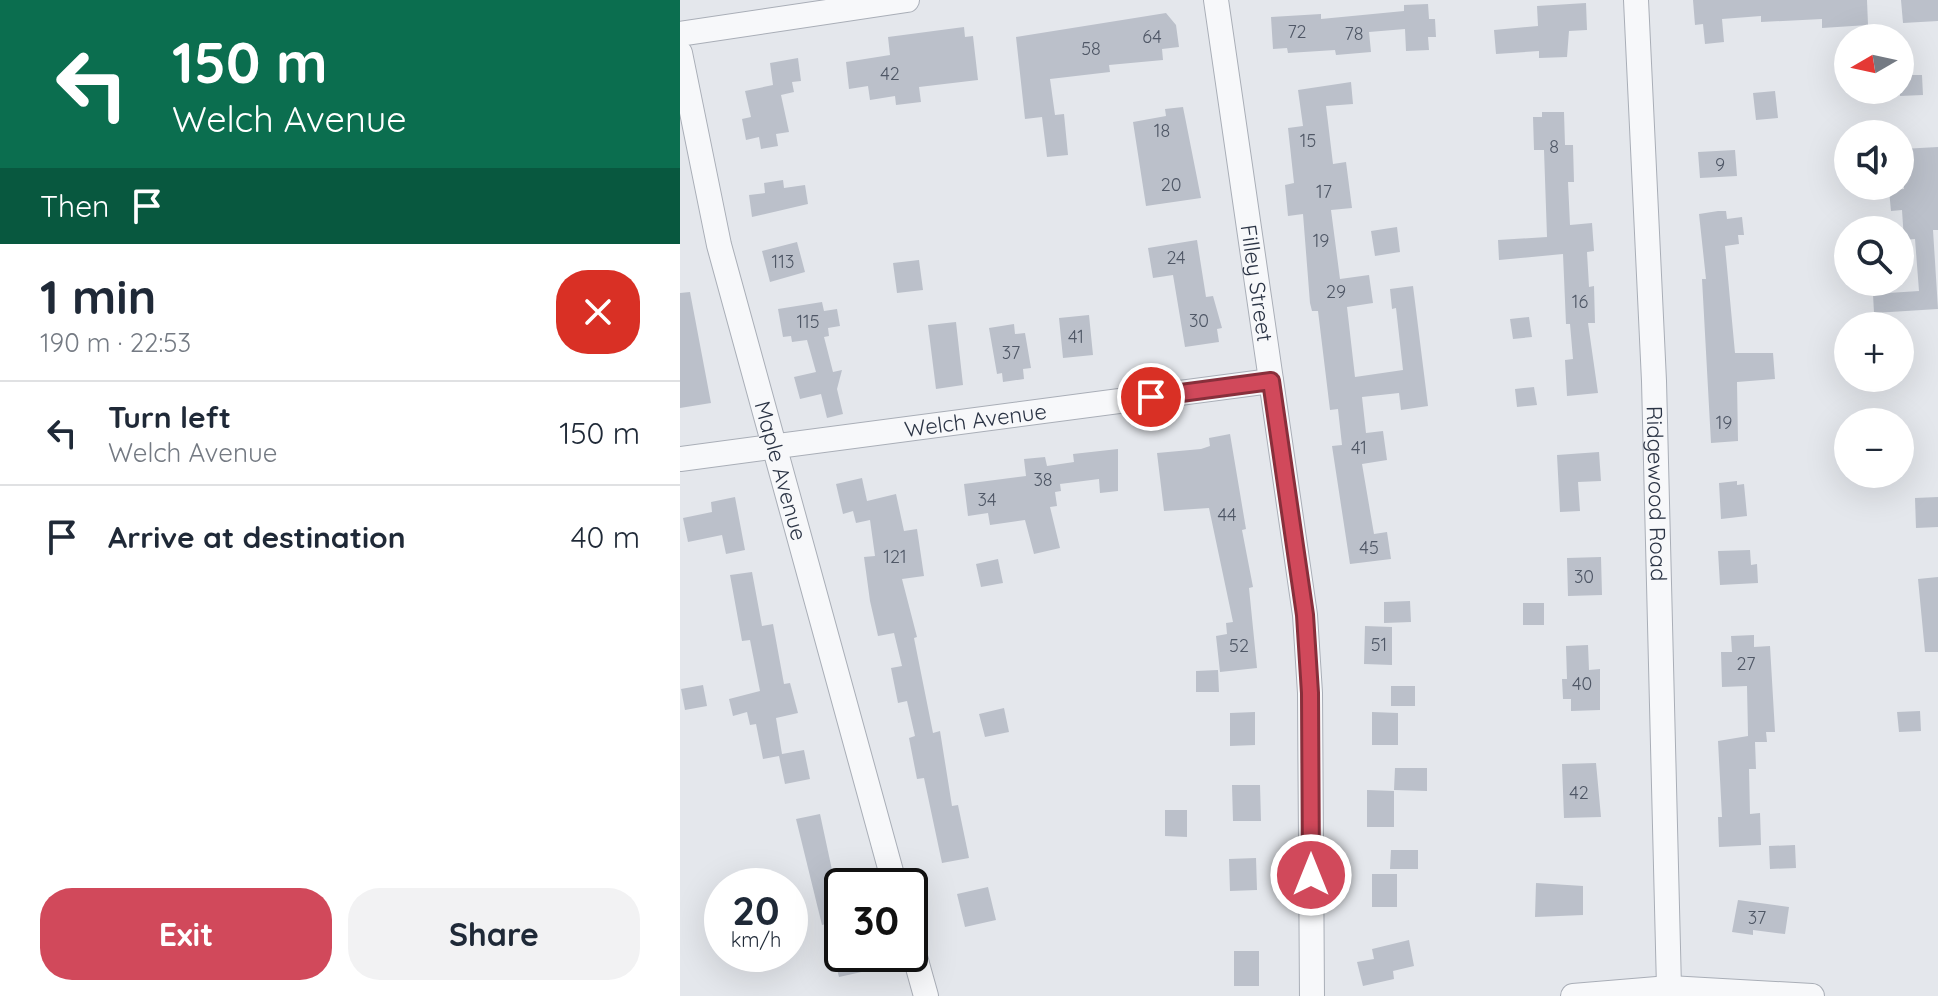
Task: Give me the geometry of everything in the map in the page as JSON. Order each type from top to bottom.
[{"type":"street","points":[[680,34],[907,0]]},
{"type":"street","name":"Filley Street","points":[[1216,0],[1305,615],[1309,677],[1312,996]]},
{"type":"street","name":"Ridgewood Road","points":[[1636,0],[1654,381],[1669,988]]},
{"type":"street","name":"Maple Avenue","points":[[680,53],[719,245],[890,868]]},
{"type":"street","name":"Welch Avenue","points":[[680,459],[1271,381]]},
{"type":"street","points":[[919,972],[926,996]]},
{"type":"street","points":[[1573,996],[1669,988],[1812,996]]},
{"type":"building","points":[[1693,0],[1867,0],[1868,24],[1834,24],[1834,27],[1822,28],[1822,19],[1761,22],[1761,16],[1722,19],[1724,42],[1705,44],[1703,24],[1695,25]]},
{"type":"building","points":[[1901,0],[1938,0],[1938,21],[1903,23]]},
{"type":"building","points":[[1586,3],[1587,30],[1569,31],[1567,57],[1539,58],[1539,51],[1496,54],[1494,30],[1538,26],[1537,6]]},
{"type":"building","points":[[1428,4],[1429,19],[1435,19],[1436,37],[1428,37],[1429,50],[1406,51],[1405,29],[1369,32],[1371,52],[1336,55],[1335,50],[1288,53],[1287,48],[1273,49],[1271,17],[1321,14],[1321,19],[1404,11],[1404,5]]},
{"type":"building","points":[[1166,13],[1176,25],[1179,47],[1162,49],[1163,60],[1109,65],[1110,72],[1050,79],[1055,115],[1064,114],[1068,155],[1047,157],[1042,117],[1025,119],[1016,37]]},
{"type":"building","points":[[964,27],[965,37],[973,36],[978,80],[919,87],[921,102],[896,105],[895,96],[870,100],[868,86],[849,89],[846,62],[890,55],[888,37]]},
{"type":"building","points":[[798,58],[801,81],[792,82],[794,92],[781,95],[789,132],[776,134],[778,146],[761,149],[759,137],[746,140],[742,119],[751,117],[745,91],[773,85],[770,63]]},
{"type":"building","points":[[1914,75],[1922,75],[1923,95],[1914,95]]},
{"type":"building","points":[[1351,82],[1353,104],[1326,106],[1333,164],[1346,162],[1352,208],[1331,210],[1340,279],[1369,275],[1373,303],[1347,307],[1355,377],[1403,370],[1396,308],[1392,309],[1390,289],[1413,286],[1428,406],[1401,410],[1399,393],[1362,397],[1366,433],[1383,431],[1387,460],[1362,464],[1374,534],[1387,532],[1391,559],[1350,564],[1332,446],[1342,445],[1338,409],[1330,410],[1318,311],[1312,311],[1310,303],[1303,214],[1288,216],[1285,185],[1294,183],[1288,128],[1303,126],[1298,90]]},
{"type":"building","points":[[1775,91],[1778,118],[1756,120],[1753,93]]},
{"type":"building","points":[[1183,107],[1201,198],[1146,206],[1133,122],[1166,116],[1165,109]]},
{"type":"building","points":[[1542,112],[1564,112],[1565,145],[1573,145],[1574,182],[1568,182],[1570,225],[1592,223],[1594,251],[1587,252],[1589,287],[1594,286],[1595,323],[1588,323],[1598,393],[1567,396],[1565,360],[1573,359],[1570,324],[1566,324],[1563,254],[1499,260],[1498,240],[1547,237],[1544,150],[1534,150],[1533,117],[1542,117]]},
{"type":"building","points":[[1938,147],[1938,230],[1933,230],[1938,309],[1874,312],[1873,296],[1914,296],[1914,291],[1919,291],[1914,216],[1902,216],[1902,210],[1891,211],[1890,200],[1914,200],[1914,148]]},
{"type":"building","points":[[1735,150],[1737,176],[1700,178],[1698,152]]},
{"type":"building","points":[[783,180],[784,188],[805,185],[808,204],[752,217],[749,195],[765,193],[764,183]]},
{"type":"building","points":[[1726,211],[1727,219],[1742,217],[1744,235],[1738,235],[1739,244],[1725,246],[1735,353],[1773,353],[1775,379],[1737,382],[1738,441],[1711,443],[1702,279],[1706,279],[1699,214]]},
{"type":"building","points":[[1397,227],[1400,252],[1375,256],[1371,231]]},
{"type":"building","points":[[1197,240],[1206,297],[1213,296],[1222,328],[1217,329],[1219,342],[1185,347],[1173,275],[1153,278],[1148,248]]},
{"type":"building","points":[[797,242],[805,272],[770,282],[762,251]]},
{"type":"building","points":[[919,260],[923,290],[897,293],[893,263]]},
{"type":"building","points":[[690,292],[711,403],[680,408],[680,293]]},
{"type":"building","points":[[822,302],[824,311],[837,309],[840,326],[828,328],[829,336],[824,337],[833,372],[842,370],[837,389],[843,414],[827,418],[821,394],[800,399],[794,377],[816,372],[807,340],[792,342],[791,336],[783,337],[778,309]]},
{"type":"building","points":[[1089,315],[1093,355],[1063,358],[1059,318]]},
{"type":"building","points":[[1529,317],[1532,337],[1513,339],[1510,319]]},
{"type":"building","points":[[956,322],[963,385],[936,389],[928,325]]},
{"type":"building","points":[[1014,324],[1015,334],[1025,333],[1031,368],[1023,369],[1024,379],[1003,382],[1002,373],[997,374],[989,328]]},
{"type":"building","points":[[1534,387],[1537,405],[1517,407],[1515,389]]},
{"type":"building","points":[[1230,434],[1246,529],[1242,530],[1253,587],[1249,588],[1257,668],[1220,672],[1216,636],[1227,634],[1226,623],[1233,622],[1209,508],[1164,511],[1157,453],[1201,449],[1210,446],[1209,438]]},
{"type":"building","points":[[1118,449],[1118,491],[1100,493],[1099,479],[1060,484],[1061,491],[1055,492],[1057,506],[1050,507],[1060,548],[1034,554],[1025,520],[990,525],[988,513],[968,516],[964,484],[1026,476],[1024,459],[1045,457],[1047,466],[1074,462],[1073,454]]},
{"type":"building","points":[[1599,452],[1601,481],[1578,482],[1580,511],[1560,512],[1557,455]]},
{"type":"building","points":[[862,478],[867,501],[896,494],[904,531],[917,529],[924,576],[902,579],[917,637],[914,638],[933,733],[940,731],[952,806],[958,805],[969,858],[942,863],[924,778],[917,779],[909,738],[915,736],[907,701],[898,703],[891,668],[902,666],[894,633],[878,636],[870,601],[864,557],[875,556],[870,520],[856,523],[853,511],[843,514],[836,484]]},
{"type":"building","points":[[1737,481],[1737,485],[1744,484],[1747,516],[1721,519],[1719,483]]},
{"type":"building","points":[[735,497],[745,550],[726,554],[722,535],[688,542],[683,518],[712,512],[711,502]]},
{"type":"building","points":[[1938,497],[1938,527],[1916,528],[1915,498]]},
{"type":"building","points":[[1750,550],[1751,565],[1757,564],[1758,583],[1720,585],[1718,551]]},
{"type":"building","points":[[1601,557],[1602,595],[1568,596],[1567,558]]},
{"type":"building","points":[[998,559],[1003,583],[981,587],[976,564]]},
{"type":"building","points":[[752,572],[762,626],[773,624],[784,684],[790,683],[798,713],[776,718],[782,754],[804,750],[810,779],[785,784],[779,756],[763,759],[756,724],[750,725],[747,712],[733,716],[729,699],[760,691],[750,640],[742,641],[730,575]]},
{"type":"building","points":[[1938,577],[1938,652],[1925,652],[1918,579]]},
{"type":"building","points":[[1410,601],[1411,622],[1384,623],[1384,602]]},
{"type":"building","points":[[1523,603],[1544,603],[1544,625],[1523,625]]},
{"type":"building","points":[[1365,626],[1392,627],[1392,665],[1364,664]]},
{"type":"building","points":[[1754,635],[1754,647],[1770,646],[1775,732],[1766,732],[1767,742],[1755,742],[1756,769],[1749,769],[1750,814],[1760,813],[1761,845],[1719,847],[1718,817],[1722,817],[1718,741],[1748,736],[1747,686],[1722,687],[1721,652],[1732,652],[1731,636]]},
{"type":"building","points":[[1588,645],[1589,670],[1600,669],[1600,710],[1571,711],[1571,699],[1563,699],[1562,679],[1567,679],[1566,646]]},
{"type":"building","points":[[1218,670],[1219,692],[1196,692],[1196,671]]},
{"type":"building","points":[[703,685],[707,706],[685,710],[681,689]]},
{"type":"building","points":[[1391,686],[1415,686],[1415,706],[1391,706]]},
{"type":"building","points":[[1004,708],[1009,732],[985,737],[979,714]]},
{"type":"building","points":[[1920,711],[1921,731],[1899,732],[1897,712]]},
{"type":"building","points":[[1255,712],[1255,745],[1230,746],[1230,713]]},
{"type":"building","points":[[1372,712],[1398,713],[1398,745],[1372,745]]},
{"type":"building","points":[[1596,763],[1601,817],[1564,818],[1562,764]]},
{"type":"building","points":[[1395,768],[1427,768],[1427,791],[1394,790]]},
{"type":"building","points":[[1232,785],[1260,785],[1261,821],[1233,821]]},
{"type":"building","points":[[1367,790],[1394,791],[1394,827],[1367,827]]},
{"type":"building","points":[[1165,810],[1187,810],[1187,837],[1165,836]]},
{"type":"building","points":[[820,814],[832,868],[824,868],[822,925],[796,819]]},
{"type":"building","points":[[1795,845],[1796,868],[1770,869],[1769,846]]},
{"type":"building","points":[[1391,850],[1418,850],[1418,869],[1390,869]]},
{"type":"building","points":[[1256,858],[1257,890],[1230,891],[1229,859]]},
{"type":"building","points":[[1372,874],[1397,874],[1397,907],[1372,907]]},
{"type":"building","points":[[1536,883],[1583,886],[1583,915],[1535,917]]},
{"type":"building","points":[[988,887],[996,920],[965,927],[957,894]]},
{"type":"building","points":[[1738,900],[1789,907],[1785,934],[1753,930],[1753,935],[1732,932]]},
{"type":"building","points":[[1409,940],[1414,966],[1393,971],[1394,979],[1363,986],[1357,962],[1374,959],[1372,949]]},
{"type":"building","points":[[1234,951],[1259,951],[1259,986],[1234,986]]},
{"type":"building","points":[[838,972],[862,972],[839,977]]},
{"type":"route","points":[[1151,397],[1271,381],[1305,615],[1310,693],[1311,875]]}]
